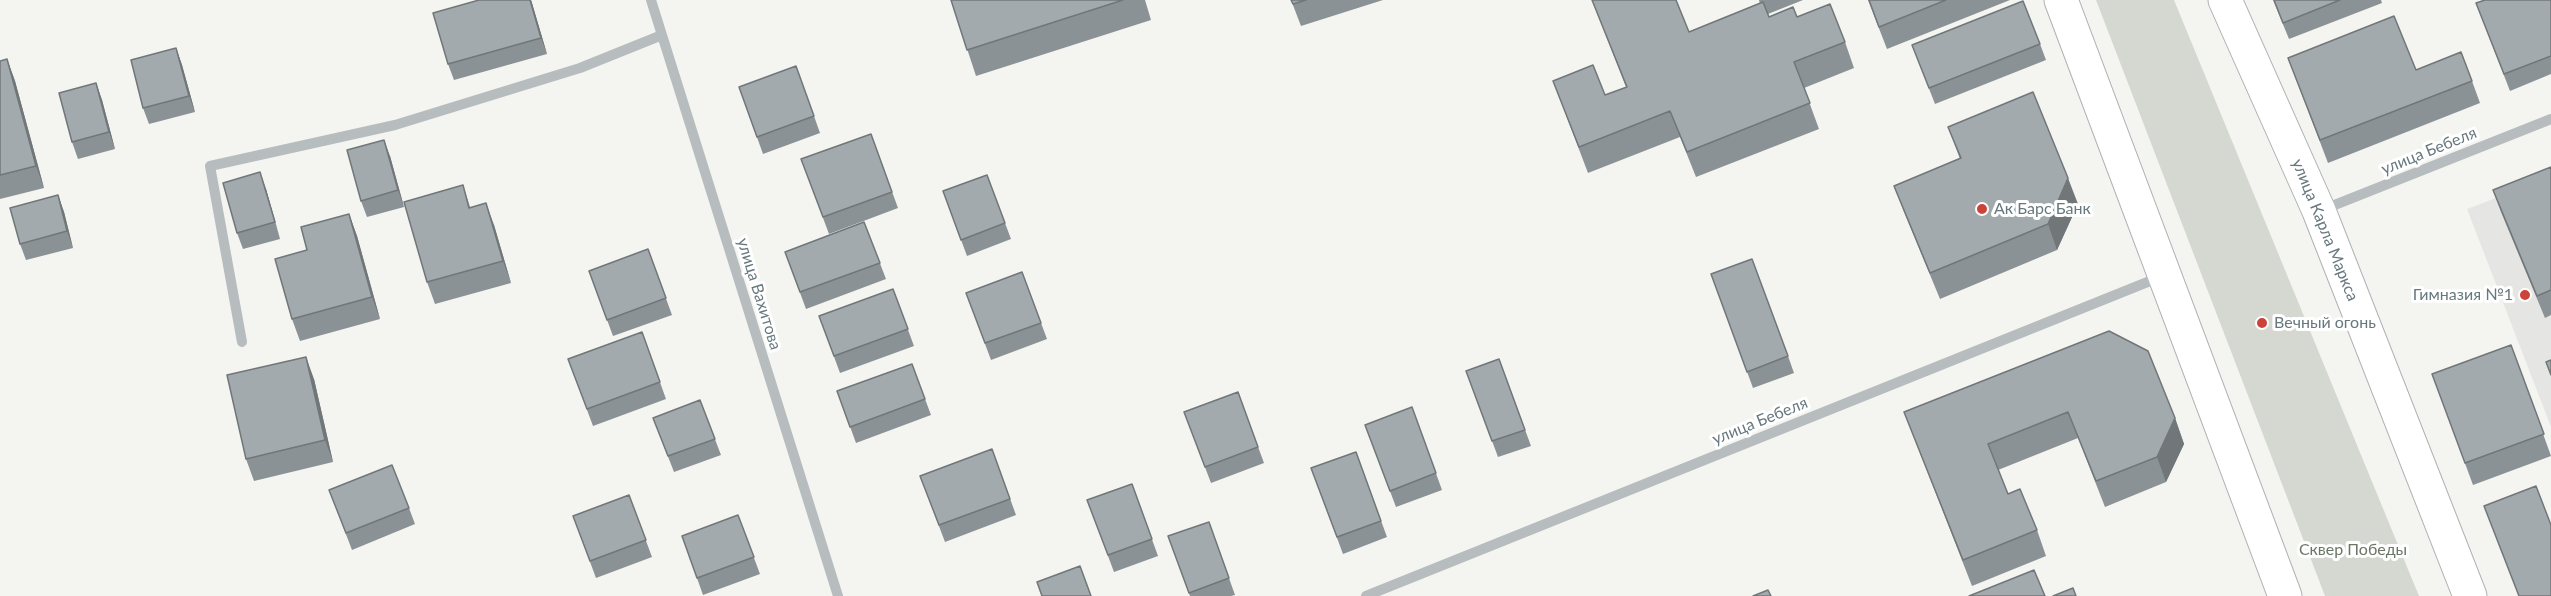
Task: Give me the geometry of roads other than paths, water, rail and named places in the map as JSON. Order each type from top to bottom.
[{"type":"main road","points":[[2061,0],[2166,274],[2285,596]]},
{"type":"main road","name":"улица Карла Маркса","points":[[2225,0],[2319,211],[2470,596]]},
{"type":"street","name":"улица Вахитова","points":[[651,0],[838,596]]},
{"type":"street","points":[[242,342],[210,166],[406,122],[580,68],[662,35]]},
{"type":"street","name":"улица Бебеля","points":[[2319,211],[2551,119]]},
{"type":"street","name":"улица Бебеля","points":[[1366,596],[2166,274]]},
{"type":"place","name":"Ак Барс Банк","points":[[1982,209]]},
{"type":"place","name":"Гимназия №1","points":[[2525,295]]},
{"type":"place","name":"Вечный огонь","points":[[2262,323]]},
{"type":"park label","name":"Сквер Победы","points":[[2353,550]]}]
